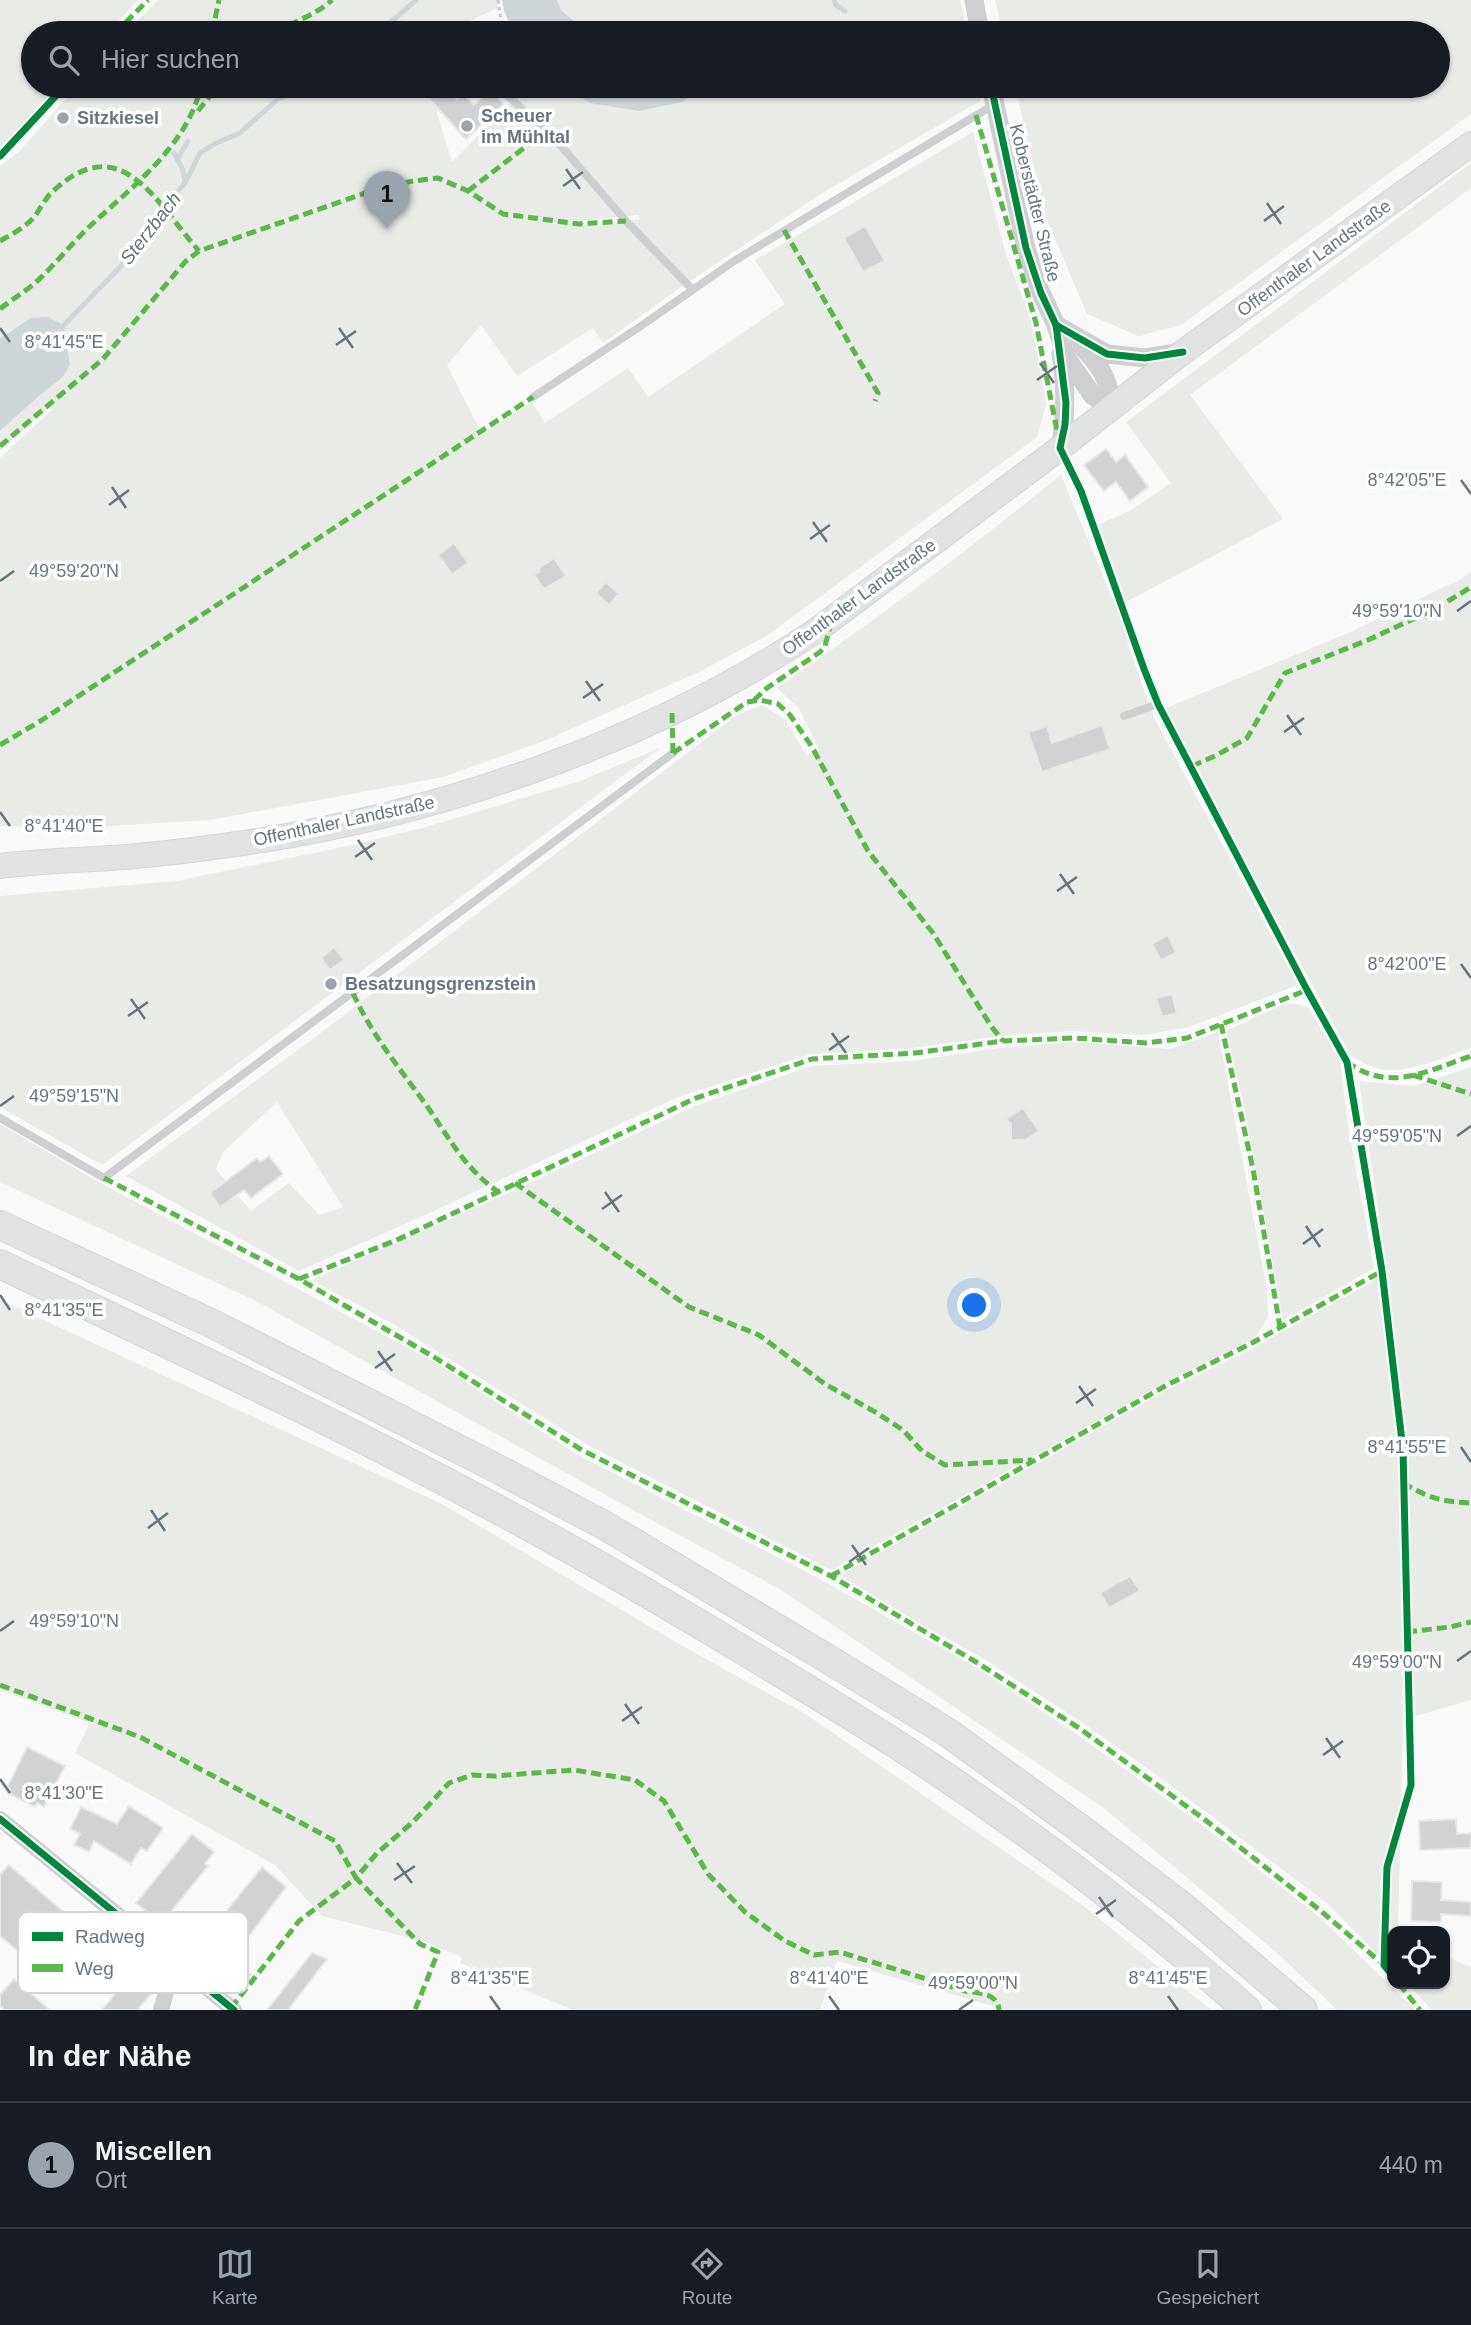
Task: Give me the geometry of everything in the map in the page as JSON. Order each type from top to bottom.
[{"type":"highway","points":[[0,1225],[213,1324],[488,1464],[604,1525],[810,1648],[947,1732],[1078,1827],[1184,1907],[1303,2010]]},
{"type":"highway","points":[[0,1264],[328,1422],[477,1498],[653,1596],[927,1764],[1048,1850],[1247,2010]]},
{"type":"main road","name":"Offenthaler Landstraße","points":[[0,866],[127,857],[265,840],[353,822],[449,798],[568,758],[672,713],[785,652],[825,625],[1183,352],[1471,144]]},
{"type":"main road","name":"Offenthaler Landstraße","points":[[0,859],[27,863]]},
{"type":"street","points":[[974,0],[978,21]]},
{"type":"street","name":"Koberstädter Straße","points":[[994,98],[1026,248],[1041,293],[1056,325]]},
{"type":"street","points":[[1056,325],[1107,354],[1145,358],[1183,352]]},
{"type":"street","points":[[1056,325],[1099,364],[1108,384],[1113,407]]},
{"type":"street","points":[[1056,325],[1066,402],[1060,448]]},
{"type":"street","points":[[0,1819],[115,1912]]},
{"type":"street","points":[[161,2010],[166,1993]]},
{"type":"street","points":[[214,1993],[234,2010]]},
{"type":"lane","points":[[511,98],[554,138],[626,221],[692,289]]},
{"type":"lane","points":[[533,397],[692,289],[988,98]]},
{"type":"lane","points":[[1124,716],[1158,704]]},
{"type":"lane","points":[[0,1118],[104,1178],[673,753]]},
{"type":"path","points":[[498,0],[501,21]]},
{"type":"shaded area","points":[[0,0],[138,0],[118,21],[21,21],[21,98],[47,98],[0,148]]},
{"type":"shaded area","points":[[158,0],[496,0],[498,8],[470,21],[138,21]]},
{"type":"shaded area","points":[[502,0],[557,0],[561,10],[574,21],[509,21]]},
{"type":"shaded area","points":[[557,0],[960,0],[964,21],[574,21],[561,10]]},
{"type":"shaded area","points":[[995,0],[1471,0],[1471,114],[1181,325],[1138,336],[1087,314],[1045,215],[1018,98],[1450,98],[1450,21],[1000,21]]},
{"type":"shaded area","points":[[66,98],[442,98],[437,113],[452,162],[508,105],[503,98],[582,98],[590,103],[682,102],[688,98],[979,98],[980,101],[824,192],[684,285],[603,343],[593,328],[517,376],[481,325],[447,365],[482,434],[532,402],[545,423],[628,368],[648,397],[785,304],[755,260],[973,132],[1006,254],[1031,321],[1046,404],[1037,437],[768,635],[699,672],[544,741],[443,777],[210,820],[72,828],[0,826],[0,458],[53,409],[50,406],[0,451],[0,431],[62,378],[70,365],[64,325],[48,317],[8,331],[0,338],[0,166],[20,151]],"holes":[[[638,215],[640,219],[589,228],[582,221]]]},
{"type":"shaded area","points":[[582,98],[688,98],[682,102],[639,111],[590,103]]},
{"type":"shaded area","points":[[1471,163],[1471,188],[1190,395],[1283,519],[1126,602],[1098,525],[1131,510],[1171,483],[1126,422]]},
{"type":"shaded area","points":[[48,317],[64,325],[70,365],[62,378],[0,431],[0,338],[31,318]]},
{"type":"shaded area","points":[[1061,475],[1130,641],[1127,642],[1154,718],[1298,985],[1189,1027],[1143,1035],[1072,1031],[1008,1035],[913,1048],[811,1054],[678,1097],[299,1271],[126,1176],[322,1032],[737,715],[762,705],[786,720],[806,755],[819,750],[799,708],[777,688],[886,611]],"holes":[[[277,1102],[343,1207],[319,1215],[289,1183],[251,1211],[216,1169],[223,1152]]]},
{"type":"shaded area","points":[[1471,571],[1471,1048],[1412,1068],[1376,1068],[1351,1056],[1212,800],[1166,708],[1346,634],[1461,579]]},
{"type":"shaded area","points":[[660,748],[102,1165],[0,1107],[0,896],[176,881],[344,847],[426,827],[580,781]]},
{"type":"shaded area","points":[[1284,1004],[1308,1007],[1340,1061],[1348,1126],[1374,1268],[1283,1320],[1245,1111],[1226,1031]]},
{"type":"shaded area","points":[[1218,1032],[1267,1289],[1268,1317],[1255,1338],[1165,1383],[831,1570],[586,1444],[395,1325],[312,1280],[502,1196],[695,1106],[811,1066],[912,1061],[998,1048],[1074,1042],[1170,1049]]},
{"type":"shaded area","points":[[1471,1067],[1471,1700],[1409,1718],[1409,1455],[1387,1269],[1359,1081],[1414,1086]]},
{"type":"shaded area","points":[[0,1124],[97,1181],[436,1363],[578,1455],[818,1578],[972,1665],[1075,1733],[1202,1825],[1318,1916],[1387,1982],[1387,1989],[1394,1989],[1416,2010],[1337,2010],[1276,1952],[1105,1809],[781,1590],[258,1302],[0,1182]]},
{"type":"shaded area","points":[[1377,1279],[1399,1454],[1403,1721],[1398,1926],[1387,1926],[1387,1964],[1327,1903],[1158,1776],[1083,1723],[981,1657],[840,1575],[1171,1388],[1246,1352]]},
{"type":"shaded area","points":[[0,1300],[442,1504],[688,1649],[807,1715],[1081,1904],[1211,2010],[1006,2010],[837,1961],[820,2010],[573,2010],[460,1963],[462,1957],[422,1941],[322,1916],[275,1865],[75,1753],[90,1723],[0,1690]]},
{"type":"shaded area","points":[[1450,1958],[1471,1967],[1471,2010],[1432,2010],[1413,1989],[1450,1989]]},
{"type":"building","name":"Scheuer im Mühltal","points":[[428,98],[467,98],[474,105],[482,98],[498,98],[504,104],[466,139]]},
{"type":"building","points":[[865,226],[885,261],[863,272],[844,238]]},
{"type":"building","points":[[1106,449],[1116,462],[1125,455],[1148,487],[1130,501],[1116,482],[1104,491],[1084,465]]},
{"type":"building","points":[[454,543],[468,563],[452,574],[438,555]]},
{"type":"building","points":[[554,558],[566,576],[544,589],[534,575]]},
{"type":"building","points":[[606,582],[619,594],[609,605],[596,593]]},
{"type":"building","points":[[1102,725],[1110,749],[1042,772],[1028,732],[1047,726],[1052,743]]},
{"type":"building","points":[[1168,935],[1176,953],[1161,960],[1152,944]]},
{"type":"building","points":[[334,947],[344,960],[330,970],[321,958]]},
{"type":"building","points":[[1172,994],[1177,1013],[1162,1017],[1156,998]]},
{"type":"building","points":[[1023,1108],[1039,1131],[1025,1140],[1011,1140],[1011,1124],[1006,1119]]},
{"type":"building","points":[[269,1156],[283,1174],[251,1198],[244,1190],[220,1207],[210,1193],[257,1158],[260,1162]]},
{"type":"building","points":[[1130,1576],[1140,1591],[1109,1608],[1100,1593]]},
{"type":"building","points":[[27,1747],[65,1766],[44,1807],[37,1803],[35,1807],[8,1793],[10,1789],[7,1788]]},
{"type":"building","points":[[129,1806],[163,1828],[147,1851],[141,1848],[131,1864],[94,1841],[89,1852],[74,1845],[80,1834],[70,1829],[81,1807],[117,1824]]},
{"type":"building","points":[[1456,1819],[1457,1834],[1471,1833],[1471,1848],[1420,1850],[1419,1821]]},
{"type":"building","points":[[192,1834],[214,1852],[205,1864],[208,1866],[171,1912],[148,1912],[136,1903]]},
{"type":"building","points":[[9,1865],[64,1912],[18,1912],[18,1951],[0,1936],[0,1875]]},
{"type":"building","points":[[262,1867],[286,1887],[248,1937],[248,1912],[225,1912]]},
{"type":"building","points":[[1412,1881],[1442,1882],[1441,1900],[1471,1902],[1471,1916],[1441,1914],[1441,1922],[1411,1921]]},
{"type":"building","points":[[312,1953],[327,1959],[288,2010],[267,2010]]},
{"type":"building","points":[[14,1979],[18,1982],[18,1993],[30,1993],[50,2010],[5,2010],[0,2006],[0,1995]]},
{"type":"building","points":[[116,1993],[152,1993],[137,2010],[102,2010]]},
{"type":"waterway","name":"Sterzbach","points":[[392,21],[416,0]]},
{"type":"waterway","points":[[834,0],[836,5],[845,11]]},
{"type":"waterway","name":"Sterzbach","points":[[61,328],[125,262],[150,224],[185,183],[200,153],[240,133],[281,98]]},
{"type":"waterway","points":[[178,158],[188,141]]},
{"type":"waterway","points":[[174,153],[183,170],[185,183]]},
{"type":"marked path","points":[[127,21],[148,0]]},
{"type":"marked path","points":[[215,21],[219,0]]},
{"type":"marked path","points":[[298,21],[332,0]]},
{"type":"marked path","points":[[0,309],[34,284],[157,163],[184,127],[197,98]]},
{"type":"marked path","points":[[198,111],[208,98]]},
{"type":"marked path","points":[[976,115],[1036,323],[1057,431]]},
{"type":"marked path","points":[[468,191],[546,131]]},
{"type":"marked path","points":[[0,241],[27,224],[50,194],[75,175],[97,167],[116,169],[134,178],[151,193],[199,251]]},
{"type":"marked path","points":[[0,446],[103,359],[185,262],[199,251],[377,189],[438,178],[468,191],[503,214],[579,224],[626,221]]},
{"type":"marked path","points":[[784,230],[878,393],[875,401]]},
{"type":"marked path","points":[[0,745],[533,397]]},
{"type":"marked path","points":[[1192,766],[1247,738],[1285,673],[1368,640],[1437,608],[1471,587]]},
{"type":"marked path","points":[[754,700],[820,652],[825,646],[832,619]]},
{"type":"marked path","points":[[673,753],[747,702],[760,700],[778,704],[790,715],[812,747],[868,851],[933,933],[1003,1041]]},
{"type":"marked path","points":[[672,713],[673,753]]},
{"type":"marked path","points":[[299,1279],[399,1239],[696,1098],[812,1059],[915,1053],[1003,1041],[1075,1038],[1146,1043],[1187,1038],[1307,990]]},
{"type":"marked path","points":[[353,993],[378,1039],[459,1153],[476,1173],[497,1191]]},
{"type":"marked path","points":[[1221,1024],[1253,1169],[1280,1327]]},
{"type":"marked path","points":[[1347,1062],[1363,1071],[1393,1078],[1424,1073],[1471,1056]]},
{"type":"marked path","points":[[1413,1075],[1471,1094]]},
{"type":"marked path","points":[[104,1178],[299,1279],[434,1357],[582,1450],[831,1576],[976,1662],[1079,1728],[1204,1819],[1321,1911],[1386,1967]]},
{"type":"marked path","points":[[515,1183],[689,1307],[759,1335],[825,1384],[903,1430],[922,1451],[945,1465],[1032,1460]]},
{"type":"marked path","points":[[831,1576],[1167,1385],[1252,1343],[1382,1271]]},
{"type":"marked path","points":[[1403,1483],[1436,1498],[1471,1503]]},
{"type":"marked path","points":[[1407,1632],[1471,1622]]},
{"type":"marked path","points":[[0,1685],[140,1737],[335,1841],[356,1878],[377,1853],[413,1822],[449,1783],[472,1775],[495,1776],[574,1770],[635,1780],[664,1801],[708,1874],[745,1912],[785,1941],[814,1955],[840,1952],[965,1991],[982,1993],[995,2000],[999,2010]]},
{"type":"marked path","points":[[248,1986],[299,1921],[356,1878],[420,1944],[438,1952],[415,2010]]},
{"type":"marked path","points":[[1403,1989],[1420,2010]]},
{"type":"marked path","points":[[231,2008],[243,1993]]},
{"type":"cycle path","points":[[0,156],[54,98]]},
{"type":"cycle path","points":[[994,98],[1026,248],[1041,293],[1056,325],[1066,403],[1060,448],[1081,491],[1158,704],[1347,1062],[1382,1271],[1403,1450],[1411,1785],[1387,1867],[1384,1965],[1387,1969]]},
{"type":"cycle path","points":[[1056,325],[1107,354],[1145,358],[1183,352]]},
{"type":"cycle path","points":[[0,1819],[114,1912]]},
{"type":"cycle path","points":[[213,1993],[234,2010]]},
{"type":"place","name":"Sitzkiesel","points":[[63,118]]},
{"type":"place","name":"Scheuer im Mühltal","points":[[467,126]]},
{"type":"place","name":"Miscellen","points":[[387,229]]},
{"type":"place","name":"Besatzungsgrenzstein","points":[[331,984]]}]
